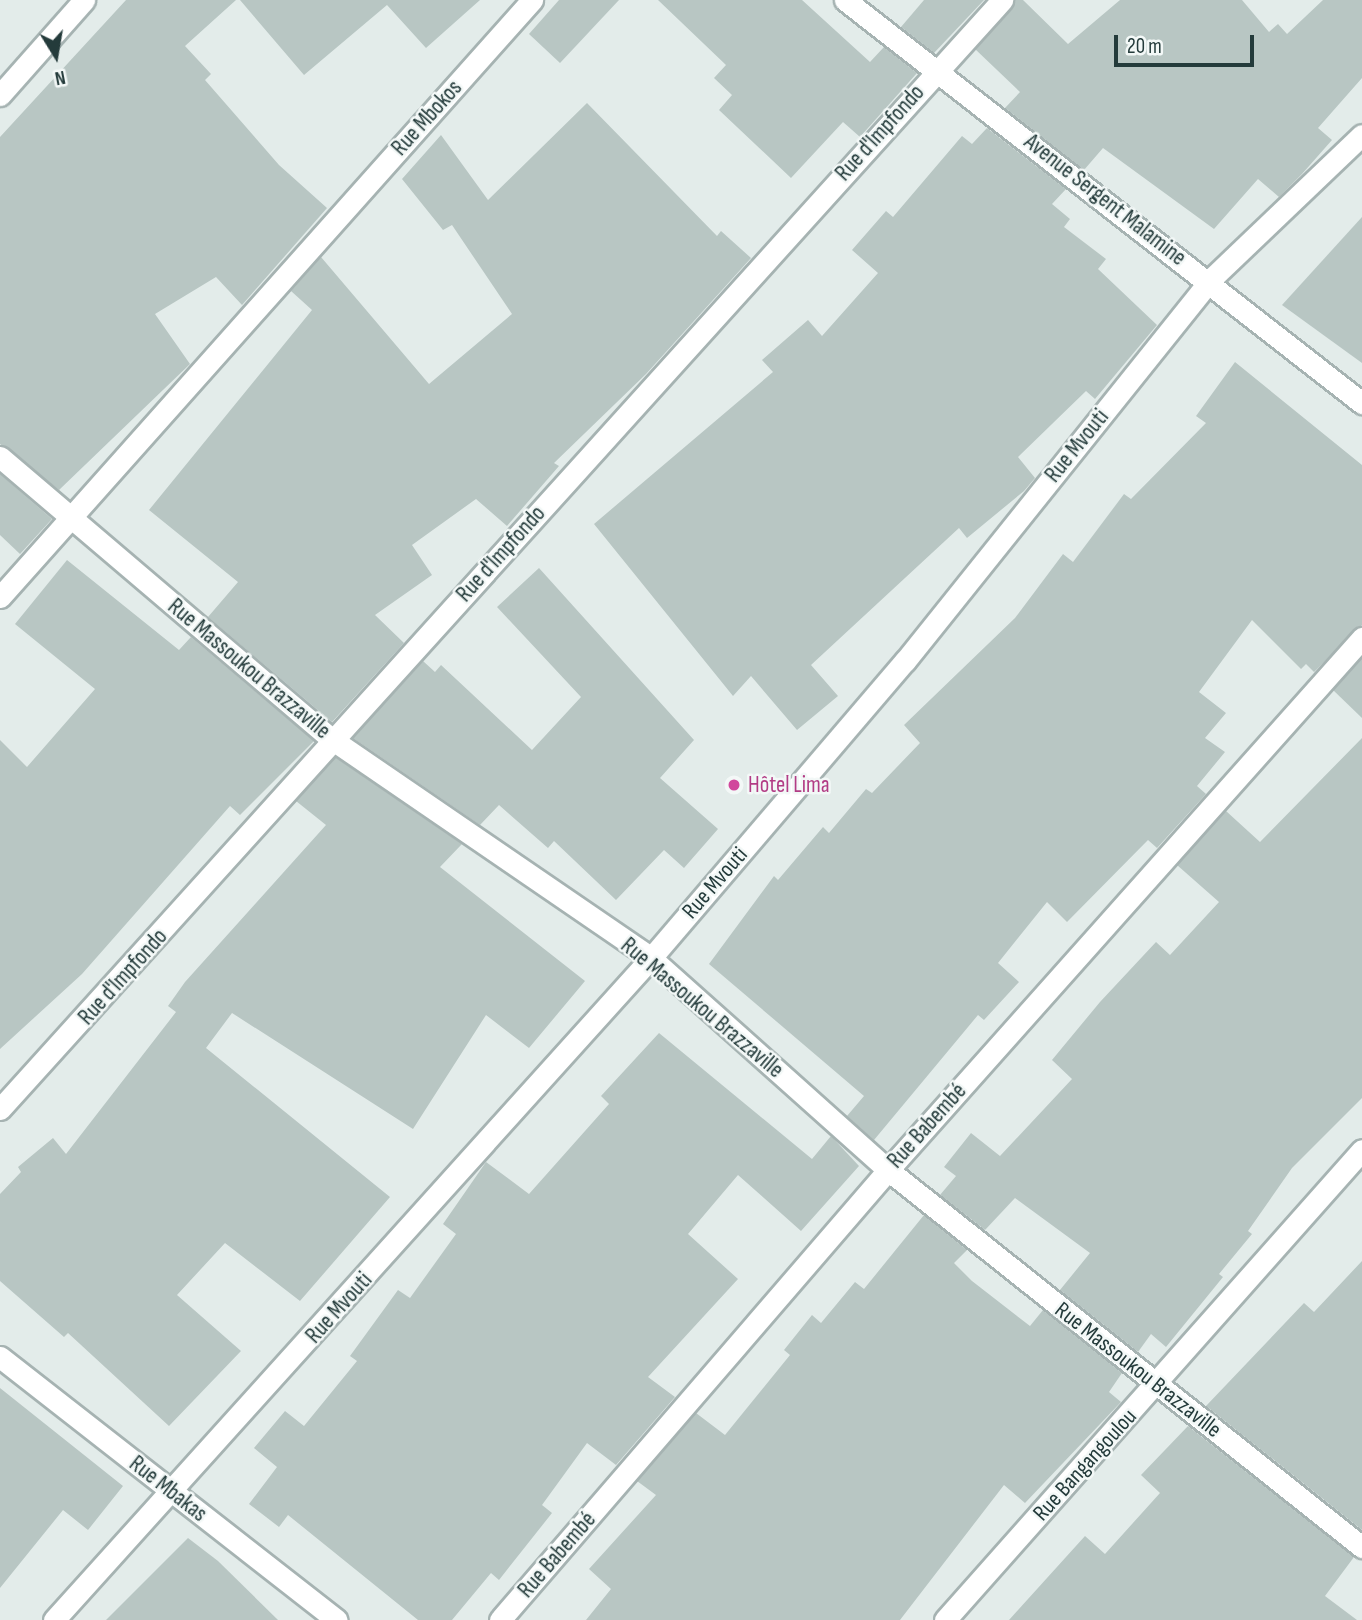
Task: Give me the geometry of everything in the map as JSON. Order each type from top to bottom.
[{"type":"street","points":[[0,95],[84,0]]},
{"type":"street","name":"Rue Mbokos","points":[[0,597],[532,0]]},
{"type":"street","name":"Avenue Sergent Malamine","points":[[845,0],[1209,281],[1362,403]]},
{"type":"street","name":"Rue d'Impfondo","points":[[0,1109],[1002,0]]},
{"type":"street","name":"Rue Mvouti","points":[[54,1620],[173,1494],[651,958],[905,661],[1209,281],[1362,135]]},
{"type":"street","name":"Rue Massoukou Brazzaville","points":[[0,457],[69,519],[333,740],[651,958],[888,1170],[1362,1547]]},
{"type":"street","name":"Rue Babembé","points":[[500,1620],[888,1170],[1362,638]]},
{"type":"street","name":"Rue Bangangoulou","points":[[945,1620],[1157,1385],[1362,1150]]},
{"type":"street","name":"Rue Mbakas","points":[[0,1357],[337,1620]]},
{"type":"building","points":[[126,0],[236,0],[185,46],[211,74],[205,80],[279,165],[327,208],[242,305],[216,277],[155,314],[190,364],[59,490],[0,444],[0,137]]},
{"type":"building","points":[[240,0],[480,0],[426,48],[387,5],[304,75]]},
{"type":"building","points":[[559,0],[619,0],[560,63],[529,34]]},
{"type":"building","points":[[658,0],[802,0],[870,62],[884,47],[917,73],[860,137],[843,122],[791,178],[719,110],[732,95],[714,78],[726,65]]},
{"type":"building","points":[[924,0],[984,0],[934,53],[901,27]]},
{"type":"building","points":[[1015,0],[1023,0],[1068,44],[1120,0],[1242,0],[1269,32],[1278,24],[1287,34],[1323,0],[1362,0],[1362,78],[1318,128],[1332,140],[1302,174],[1279,197],[1258,179],[1214,229],[1103,148],[1084,170],[1005,108],[1020,92],[975,49]]},
{"type":"building","points":[[587,103],[717,236],[721,231],[751,258],[646,374],[554,463],[559,466],[507,526],[476,499],[412,545],[432,575],[375,615],[404,643],[332,722],[208,617],[238,582],[149,510],[312,310],[291,291],[321,257],[429,384],[512,314],[452,225],[443,230],[402,179],[441,135],[488,200]]},
{"type":"building","points":[[987,128],[1066,189],[1052,204],[1070,219],[1064,227],[1106,259],[1098,269],[1157,325],[1095,399],[1086,391],[1018,457],[1035,478],[1024,491],[967,538],[959,528],[811,665],[838,696],[797,730],[751,676],[733,696],[594,524],[773,372],[762,360],[808,320],[822,336],[878,273],[852,250],[886,211],[893,217],[962,136],[972,144]]},
{"type":"building","points":[[1362,217],[1362,363],[1282,305]]},
{"type":"building","points":[[1235,362],[1362,465],[1362,625],[1314,672],[1306,664],[1301,669],[1252,620],[1199,692],[1226,713],[1205,738],[1225,752],[1197,786],[1206,794],[1157,848],[1148,840],[1067,922],[1047,902],[998,963],[1019,982],[984,1020],[978,1015],[874,1140],[847,1116],[864,1096],[709,964],[774,876],[778,880],[823,827],[829,833],[866,789],[872,793],[920,743],[904,725],[1015,618],[1063,554],[1073,562],[1124,494],[1131,499],[1206,423],[1196,416]]},
{"type":"building","points":[[0,474],[52,519],[20,554],[0,535]]},
{"type":"building","points":[[67,560],[179,650],[191,637],[314,741],[240,815],[230,806],[82,974],[0,1049],[0,740],[27,767],[95,689],[15,624]]},
{"type":"building","points":[[539,568],[694,740],[660,778],[718,829],[684,868],[664,850],[616,900],[554,841],[548,848],[499,805],[480,825],[353,738],[423,661],[435,672],[441,665],[532,750],[581,697],[497,607]]},
{"type":"building","points":[[1362,658],[1362,718],[1333,690]]},
{"type":"building","points":[[1362,738],[1362,1098],[1292,1168],[1248,1231],[1252,1234],[1219,1274],[1223,1277],[1166,1347],[1151,1334],[1138,1352],[1060,1290],[1090,1253],[1015,1198],[985,1230],[940,1195],[956,1176],[944,1167],[971,1133],[1000,1156],[1072,1079],[1052,1060],[1100,1002],[1156,942],[1170,955],[1219,902],[1177,865],[1226,811],[1260,842]]},
{"type":"building","points":[[335,757],[462,844],[440,867],[585,981],[529,1048],[486,1015],[413,1129],[232,1013],[206,1048],[390,1197],[300,1301],[225,1243],[177,1295],[241,1351],[169,1426],[68,1333],[64,1337],[0,1281],[0,1194],[21,1172],[18,1167],[53,1138],[66,1154],[176,1012],[168,1006],[185,982],[326,825],[296,801]]},
{"type":"building","points":[[659,1033],[812,1159],[831,1136],[859,1166],[801,1231],[738,1175],[688,1234],[738,1279],[648,1377],[675,1397],[616,1465],[587,1443],[542,1505],[552,1513],[499,1580],[491,1573],[452,1620],[418,1620],[288,1515],[279,1527],[249,1504],[277,1467],[254,1448],[285,1411],[304,1426],[357,1361],[350,1356],[398,1290],[410,1298],[456,1234],[443,1224],[486,1162],[529,1194],[609,1104],[601,1096]]},
{"type":"building","points":[[924,1215],[967,1250],[954,1263],[972,1281],[1030,1326],[1043,1310],[1122,1373],[1109,1392],[1121,1402],[1025,1503],[1004,1485],[900,1620],[586,1620],[611,1589],[589,1569],[656,1495],[637,1481],[696,1413],[725,1435],[790,1355],[784,1350],[812,1315],[821,1323],[855,1282],[864,1289]]},
{"type":"building","points":[[1362,1261],[1362,1530],[1206,1406],[1304,1303],[1314,1312]]},
{"type":"building","points":[[0,1388],[123,1486],[88,1530],[63,1510],[0,1588]]},
{"type":"building","points":[[1188,1426],[1354,1557],[1325,1596],[1357,1620],[1009,1620],[1085,1536],[1105,1554],[1160,1493],[1141,1475]]},
{"type":"building","points":[[188,1538],[218,1561],[278,1620],[106,1620]]},
{"type":"place","name":"Hôtel Lima","points":[[734,785]]}]
